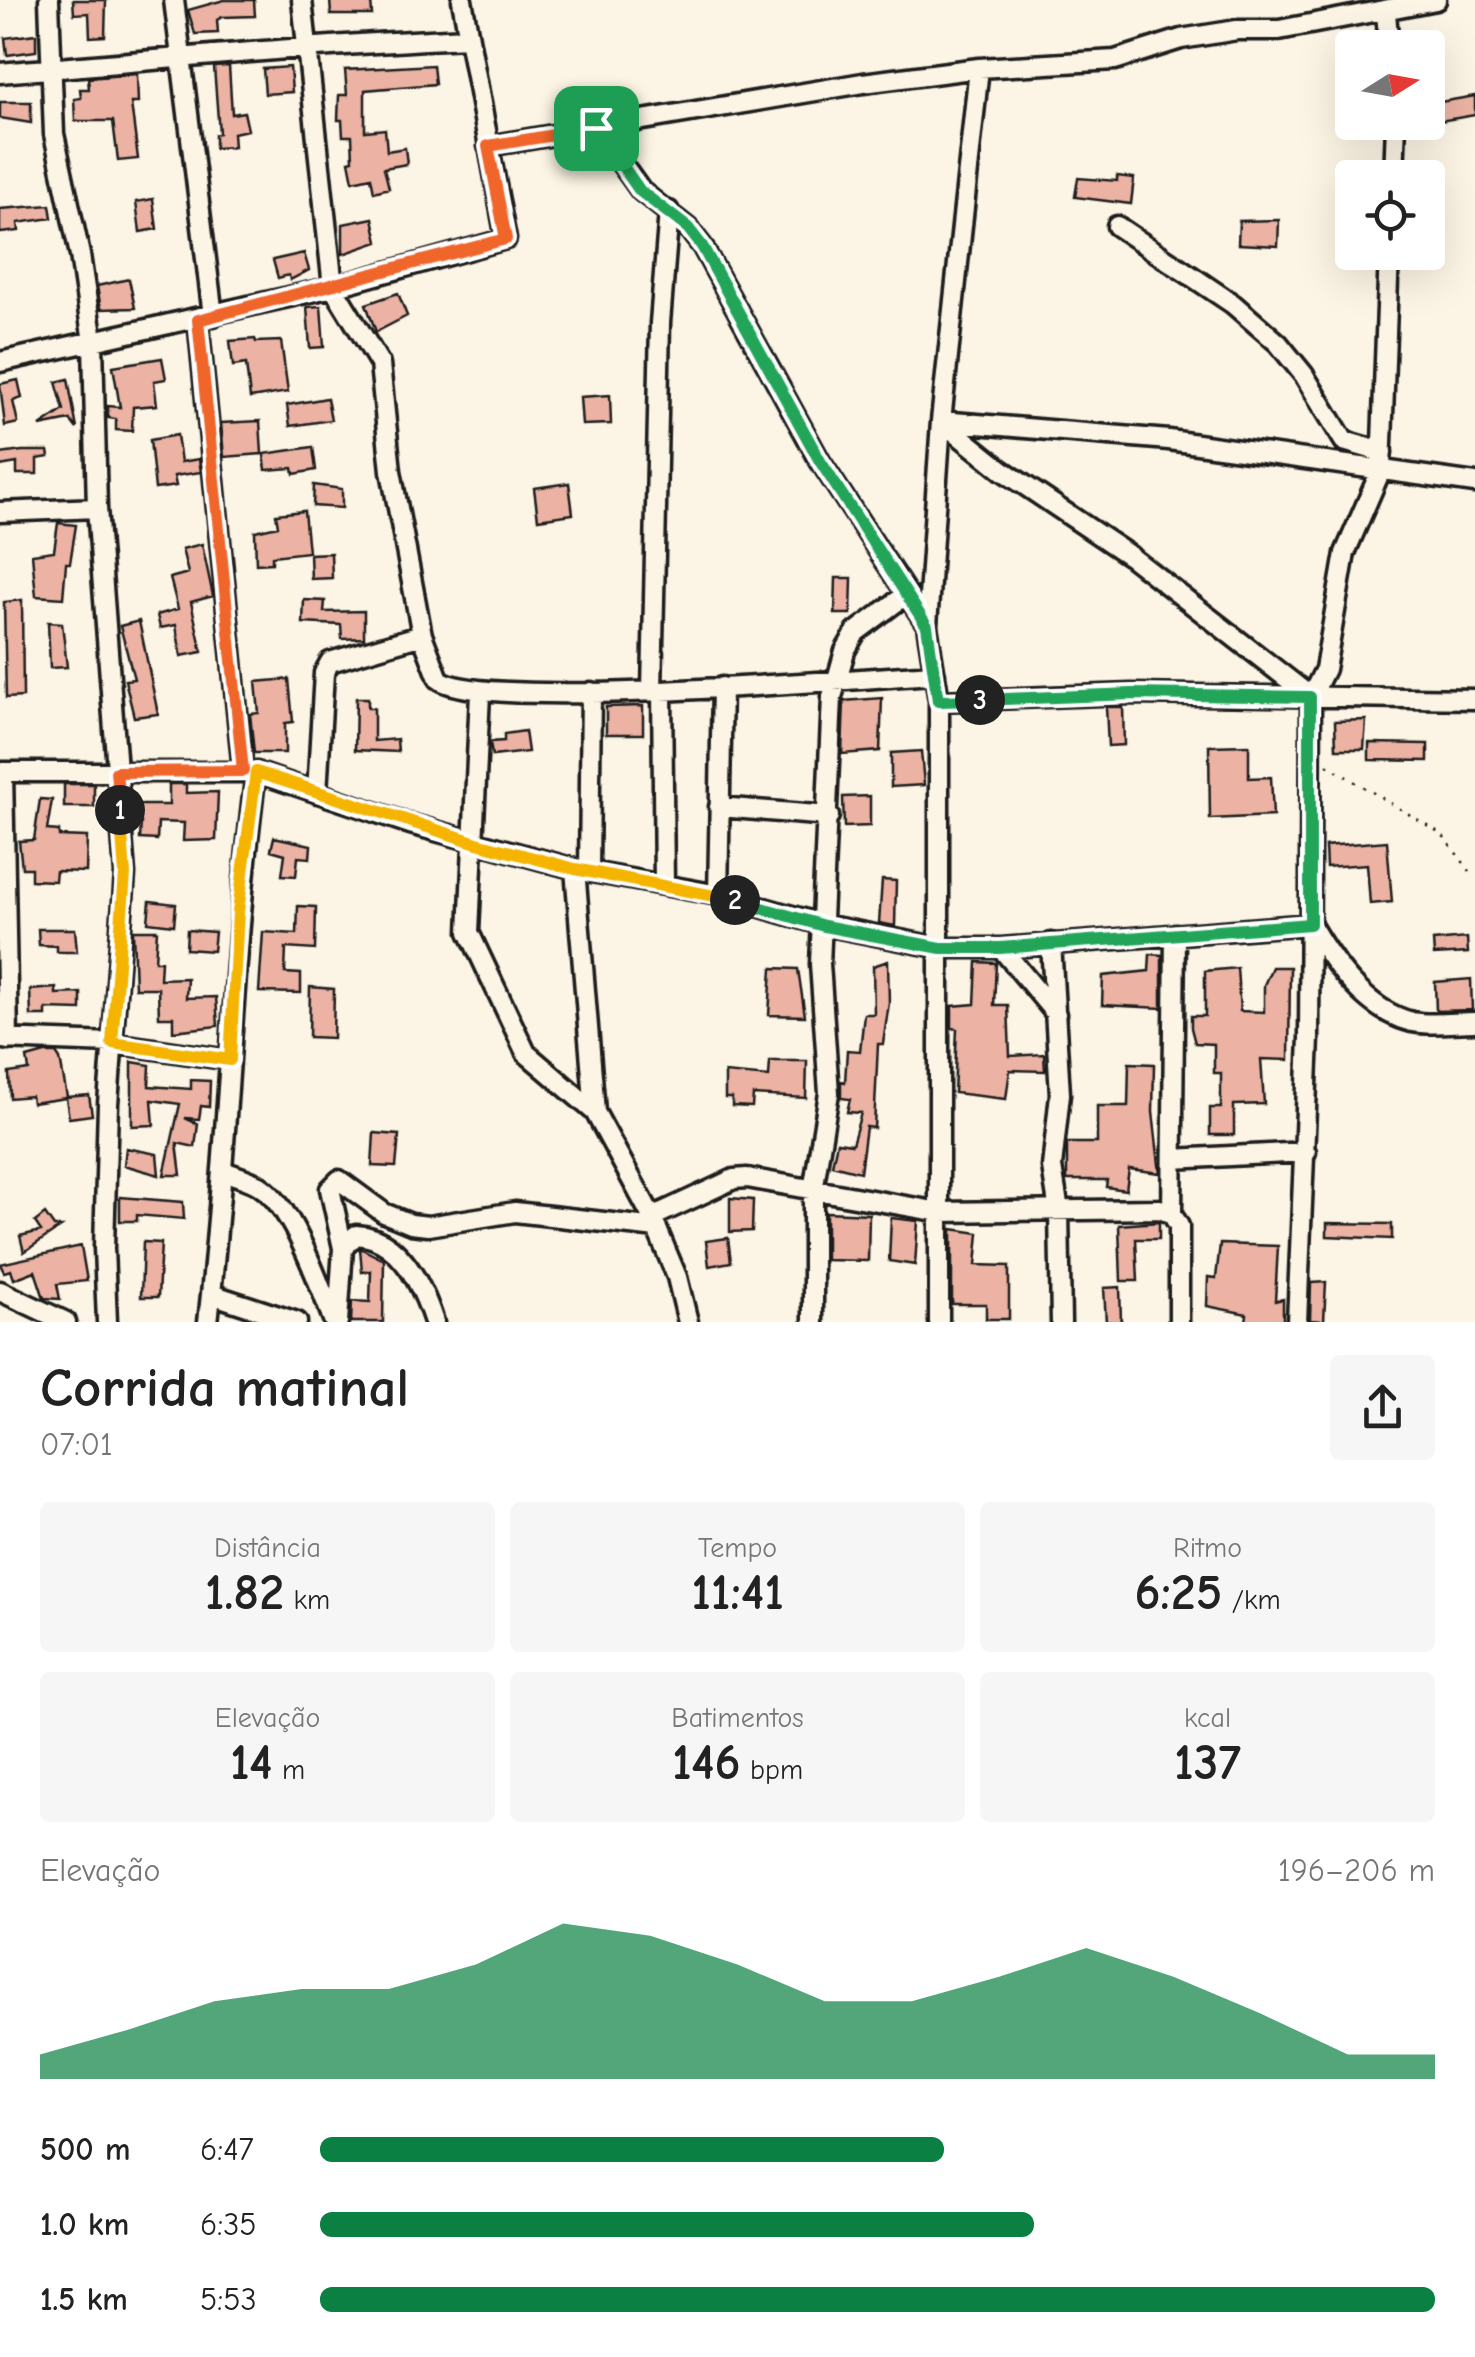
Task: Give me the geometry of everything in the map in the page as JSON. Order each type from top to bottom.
[{"type":"street","points":[[49,0],[54,134],[80,255],[93,342],[98,508],[125,874],[112,1043],[104,1248],[107,1322]]},
{"type":"street","points":[[174,0],[249,772],[224,1171],[208,1322]]},
{"type":"street","points":[[302,0],[334,288],[380,364],[391,471],[422,634],[439,679],[480,692],[590,692],[935,674]]},
{"type":"street","points":[[0,362],[334,288],[506,239],[462,0]]},
{"type":"street","points":[[488,146],[863,82],[979,68],[1099,62],[1164,43],[1237,30],[1278,30],[1436,0]]},
{"type":"street","points":[[1386,12],[1388,30]]},
{"type":"street","points":[[0,73],[181,61],[307,45],[468,38]]},
{"type":"street","points":[[940,1322],[938,701],[927,626],[941,420],[979,68]]},
{"type":"street","points":[[596,128],[640,191],[669,211],[702,246],[820,461],[927,626]]},
{"type":"street","points":[[664,885],[657,691],[659,342],[669,211]]},
{"type":"street","points":[[1117,226],[1233,304],[1304,374],[1344,441],[1382,461]]},
{"type":"street","points":[[1297,1322],[1306,1152],[1310,697],[1325,669],[1345,553],[1382,461],[1388,270]]},
{"type":"street","points":[[941,420],[1382,461],[1475,484]]},
{"type":"street","points":[[941,420],[1002,470],[1130,556],[1310,697]]},
{"type":"street","points":[[0,512],[98,508]]},
{"type":"street","points":[[813,1322],[813,1190],[829,1093],[820,964],[832,697],[856,632],[907,594]]},
{"type":"street","points":[[317,793],[324,672],[330,662],[422,634]]},
{"type":"street","points":[[718,895],[722,687]]},
{"type":"street","points":[[480,692],[477,843],[469,876],[467,923],[526,1053],[596,1112]]},
{"type":"street","points":[[590,692],[582,870],[589,1081],[596,1112],[655,1222],[677,1276],[688,1322]]},
{"type":"street","points":[[938,701],[1132,694],[1475,699]]},
{"type":"street","points":[[230,1060],[112,1043],[4,1040],[2,772],[249,772],[477,843],[582,870],[718,895],[824,926],[941,948],[1000,948],[1310,924]]},
{"type":"street","points":[[719,808],[829,816]]},
{"type":"street","points":[[1310,924],[1333,962],[1378,1005],[1412,1022],[1475,1022]]},
{"type":"street","points":[[1174,934],[1172,1214],[1179,1226],[1179,1322]]},
{"type":"street","points":[[1051,943],[1060,1094],[1052,1166],[1059,1210],[1061,1322]]},
{"type":"street","points":[[1000,948],[1056,1014]]},
{"type":"street","points":[[1173,1158],[1306,1152]]},
{"type":"street","points":[[224,1171],[262,1187],[276,1204],[312,1268],[336,1322]]},
{"type":"street","points":[[336,1322],[342,1248],[330,1190],[339,1180],[384,1213],[428,1226],[515,1212],[655,1222],[734,1179],[758,1178],[940,1212],[1160,1209],[1172,1214]]},
{"type":"street","points":[[342,1248],[356,1235],[382,1239],[424,1294],[434,1322]]},
{"type":"street","points":[[0,1291],[66,1322]]},
{"type":"street","points":[[211,1294],[297,1322]]},
{"type":"path","points":[[1312,757],[1442,834],[1475,878]]},
{"type":"building","points":[[73,0],[106,0],[105,36],[90,37],[89,13],[74,14]]},
{"type":"building","points":[[224,0],[254,0],[255,16],[222,17],[217,20],[218,33],[195,34],[188,10]]},
{"type":"building","points":[[330,0],[371,0],[372,15],[331,15]]},
{"type":"building","points":[[36,34],[36,51],[7,55],[5,38]]},
{"type":"building","points":[[433,65],[435,84],[365,90],[365,131],[385,129],[387,151],[405,148],[407,164],[384,168],[389,188],[374,192],[371,177],[353,181],[349,161],[353,160],[352,136],[343,136],[342,120],[338,120],[339,95],[347,95],[345,70]]},
{"type":"building","points":[[229,66],[232,114],[244,112],[248,130],[233,133],[234,147],[215,148],[215,134],[219,133],[214,67]]},
{"type":"building","points":[[290,67],[292,92],[265,94],[263,69]]},
{"type":"building","points":[[137,74],[138,103],[131,103],[138,159],[118,161],[113,121],[75,121],[74,99],[81,98],[80,89],[89,89],[88,78]]},
{"type":"building","points":[[1475,96],[1475,115],[1445,120],[1445,101]]},
{"type":"building","points":[[0,102],[31,102],[31,123],[0,118]]},
{"type":"building","points":[[1117,176],[1134,178],[1131,204],[1075,197],[1078,178],[1117,181]]},
{"type":"building","points":[[153,199],[157,229],[140,232],[136,202]]},
{"type":"building","points":[[50,205],[52,218],[18,223],[19,231],[0,233],[0,209]]},
{"type":"building","points":[[373,218],[378,242],[343,254],[343,224]]},
{"type":"building","points":[[1279,220],[1278,246],[1238,244],[1239,221]]},
{"type":"building","points":[[304,253],[309,270],[290,280],[289,275],[278,278],[273,260]]},
{"type":"building","points":[[129,279],[135,308],[101,309],[97,286]]},
{"type":"building","points":[[398,293],[407,316],[376,332],[366,304]]},
{"type":"building","points":[[321,306],[324,347],[310,348],[307,307]]},
{"type":"building","points":[[230,341],[281,341],[288,392],[250,398],[246,364],[233,366]]},
{"type":"building","points":[[162,358],[166,379],[154,381],[157,405],[133,407],[132,431],[116,430],[116,419],[108,418],[108,406],[120,407],[113,366]]},
{"type":"building","points":[[68,379],[77,429],[70,420],[40,426],[64,410],[56,382]]},
{"type":"building","points":[[18,380],[22,398],[13,401],[18,423],[5,426],[0,384]]},
{"type":"building","points":[[610,395],[611,424],[582,425],[580,397]]},
{"type":"building","points":[[327,398],[331,420],[290,426],[287,405]]},
{"type":"building","points":[[260,421],[262,454],[224,457],[221,423]]},
{"type":"building","points":[[177,435],[181,462],[199,459],[201,472],[174,476],[176,486],[155,489],[150,440]]},
{"type":"building","points":[[313,447],[316,470],[294,474],[293,468],[266,470],[264,454]]},
{"type":"building","points":[[48,451],[49,457],[37,459],[37,474],[17,474],[17,463],[0,466],[0,454]]},
{"type":"building","points":[[569,483],[573,514],[538,519],[534,488]]},
{"type":"building","points":[[314,485],[342,489],[342,508],[313,506]]},
{"type":"building","points":[[304,511],[308,552],[272,556],[272,563],[256,564],[255,531],[278,526],[276,514]]},
{"type":"building","points":[[58,523],[76,525],[70,563],[66,563],[63,598],[36,596],[32,554],[54,551]]},
{"type":"building","points":[[202,544],[213,596],[191,602],[202,652],[181,656],[176,625],[160,628],[157,615],[178,609],[170,578],[188,573],[182,549]]},
{"type":"building","points":[[331,553],[332,578],[311,579],[310,554]]},
{"type":"building","points":[[836,578],[852,578],[851,614],[835,614]]},
{"type":"building","points":[[22,600],[23,697],[6,698],[4,602]]},
{"type":"building","points":[[304,600],[325,601],[324,612],[364,611],[364,638],[342,639],[341,625],[303,623]]},
{"type":"building","points":[[139,621],[158,714],[134,717],[125,680],[134,679],[120,626]]},
{"type":"building","points":[[48,622],[62,623],[67,667],[50,668]]},
{"type":"building","points":[[289,679],[293,722],[285,723],[285,753],[254,753],[250,714],[259,713],[256,682]]},
{"type":"building","points":[[356,698],[368,698],[368,708],[374,708],[374,741],[397,739],[398,752],[355,750]]},
{"type":"building","points":[[882,698],[880,751],[842,754],[844,701]]},
{"type":"building","points":[[643,706],[643,734],[606,734],[606,707]]},
{"type":"building","points":[[1106,707],[1123,707],[1124,745],[1108,746]]},
{"type":"building","points":[[1366,720],[1364,749],[1336,749],[1335,721]]},
{"type":"building","points":[[525,731],[528,752],[492,756],[490,742],[504,741],[504,734]]},
{"type":"building","points":[[1369,743],[1428,744],[1428,761],[1369,760]]},
{"type":"building","points":[[1249,745],[1249,778],[1271,777],[1273,816],[1210,819],[1209,746]]},
{"type":"building","points":[[921,751],[924,785],[891,787],[891,753]]},
{"type":"building","points":[[64,784],[94,784],[94,807],[64,807]]},
{"type":"building","points":[[169,784],[186,784],[186,793],[218,792],[216,840],[183,841],[184,823],[158,822],[157,840],[140,839],[141,822],[134,822],[134,805],[169,805]]},
{"type":"building","points":[[870,796],[870,826],[844,827],[843,797]]},
{"type":"building","points":[[40,799],[52,800],[47,830],[59,831],[59,836],[87,837],[86,872],[56,871],[55,881],[31,880],[31,868],[22,868],[19,841],[34,840]]},
{"type":"building","points":[[274,837],[311,845],[310,858],[298,857],[296,876],[282,875],[285,854],[271,850]]},
{"type":"building","points":[[1387,841],[1392,902],[1370,904],[1367,864],[1326,867],[1325,846]]},
{"type":"building","points":[[882,880],[896,881],[895,926],[879,923]]},
{"type":"building","points":[[150,901],[176,904],[174,925],[148,922]]},
{"type":"building","points":[[298,906],[316,907],[315,950],[286,948],[285,973],[301,974],[301,993],[259,992],[263,932],[297,934]]},
{"type":"building","points":[[38,929],[75,929],[77,952],[57,952],[57,946],[39,945]]},
{"type":"building","points":[[133,930],[157,930],[155,961],[161,961],[160,979],[187,978],[186,998],[216,997],[218,1026],[173,1031],[173,1017],[159,1017],[158,988],[135,988]]},
{"type":"building","points":[[187,930],[215,932],[213,951],[186,949]]},
{"type":"building","points":[[1467,938],[1468,953],[1434,955],[1433,941]]},
{"type":"building","points":[[1150,954],[1162,955],[1162,1008],[1102,1005],[1103,976],[1149,971]]},
{"type":"building","points":[[888,961],[889,1003],[883,1044],[878,1044],[874,1128],[866,1127],[860,1172],[832,1165],[837,1142],[852,1144],[861,1113],[847,1112],[850,1099],[841,1098],[841,1081],[845,1082],[847,1050],[860,1051],[864,1014],[874,1014],[873,966]]},
{"type":"building","points":[[977,962],[996,963],[994,1005],[1008,1005],[1010,1056],[1044,1054],[1045,1071],[1010,1070],[1006,1099],[954,1093],[957,1029],[952,1028],[952,1006],[975,1004]]},
{"type":"building","points":[[1272,967],[1290,967],[1289,1060],[1261,1059],[1264,1104],[1234,1105],[1234,1135],[1210,1135],[1210,1108],[1221,1108],[1221,1073],[1214,1073],[1214,1044],[1195,1043],[1191,1028],[1191,1016],[1205,1016],[1205,971],[1237,968],[1240,1011],[1264,1012],[1264,985]]},
{"type":"building","points":[[772,968],[798,969],[805,1016],[769,1015]]},
{"type":"building","points":[[1471,979],[1472,1010],[1436,1011],[1435,982]]},
{"type":"building","points":[[310,987],[334,989],[333,1038],[309,1037]]},
{"type":"building","points":[[56,988],[56,994],[81,993],[81,1010],[46,1009],[46,1016],[31,1016],[30,990]]},
{"type":"building","points":[[56,1053],[60,1059],[67,1097],[89,1095],[92,1115],[69,1118],[66,1098],[32,1103],[31,1096],[10,1098],[9,1073],[29,1070],[27,1058]]},
{"type":"building","points":[[770,1061],[807,1061],[806,1098],[753,1095],[752,1107],[732,1106],[732,1098],[725,1098],[725,1073],[769,1077]]},
{"type":"building","points":[[132,1062],[150,1065],[149,1086],[191,1089],[191,1080],[210,1081],[209,1107],[201,1106],[199,1119],[185,1118],[198,1124],[195,1147],[177,1143],[181,1175],[164,1175],[180,1104],[152,1100],[154,1125],[132,1126]]},
{"type":"building","points":[[1129,1063],[1154,1064],[1153,1112],[1160,1173],[1129,1169],[1126,1190],[1106,1187],[1107,1180],[1067,1180],[1067,1143],[1097,1143],[1097,1106],[1128,1106]]},
{"type":"building","points":[[374,1133],[399,1135],[396,1167],[372,1166]]},
{"type":"building","points":[[126,1148],[157,1154],[159,1175],[124,1165]]},
{"type":"building","points":[[120,1197],[183,1202],[184,1219],[137,1215],[137,1221],[120,1221]]},
{"type":"building","points":[[730,1198],[753,1200],[752,1231],[730,1232]]},
{"type":"building","points":[[826,1212],[869,1214],[868,1261],[826,1260]]},
{"type":"building","points":[[45,1214],[54,1227],[61,1227],[24,1252],[20,1236],[41,1231],[35,1222]]},
{"type":"building","points":[[891,1218],[918,1221],[915,1265],[889,1261]]},
{"type":"building","points":[[1159,1222],[1159,1239],[1136,1239],[1138,1281],[1121,1281],[1119,1225]]},
{"type":"building","points":[[1327,1223],[1392,1224],[1392,1239],[1327,1236]]},
{"type":"building","points":[[952,1229],[979,1233],[976,1265],[1009,1266],[1009,1319],[986,1319],[986,1304],[952,1304]]},
{"type":"building","points":[[728,1238],[731,1262],[709,1266],[706,1241]]},
{"type":"building","points":[[143,1242],[161,1243],[158,1297],[141,1297]]},
{"type":"building","points":[[1220,1244],[1278,1246],[1275,1301],[1283,1299],[1283,1322],[1246,1322],[1247,1314],[1207,1306],[1208,1277],[1216,1278]]},
{"type":"building","points":[[81,1246],[87,1281],[57,1284],[60,1299],[44,1298],[35,1271],[14,1279],[11,1270],[4,1272],[0,1264]]},
{"type":"building","points":[[360,1248],[384,1260],[383,1322],[351,1322],[352,1301],[370,1302],[371,1271],[362,1272]]},
{"type":"building","points":[[1326,1282],[1324,1321],[1310,1320],[1311,1283]]},
{"type":"building","points":[[1120,1287],[1121,1322],[1106,1322],[1104,1288]]},
{"type":"route","points":[[596,128],[640,191],[688,228],[748,322],[820,461],[927,626],[938,701],[1132,694],[1310,697],[1310,924],[1000,948],[941,948],[824,926],[718,895],[575,869],[410,824],[256,772],[238,912],[230,1060],[112,1043],[125,874],[116,772],[243,771],[198,320],[334,288],[506,239],[488,146],[596,128]]}]
